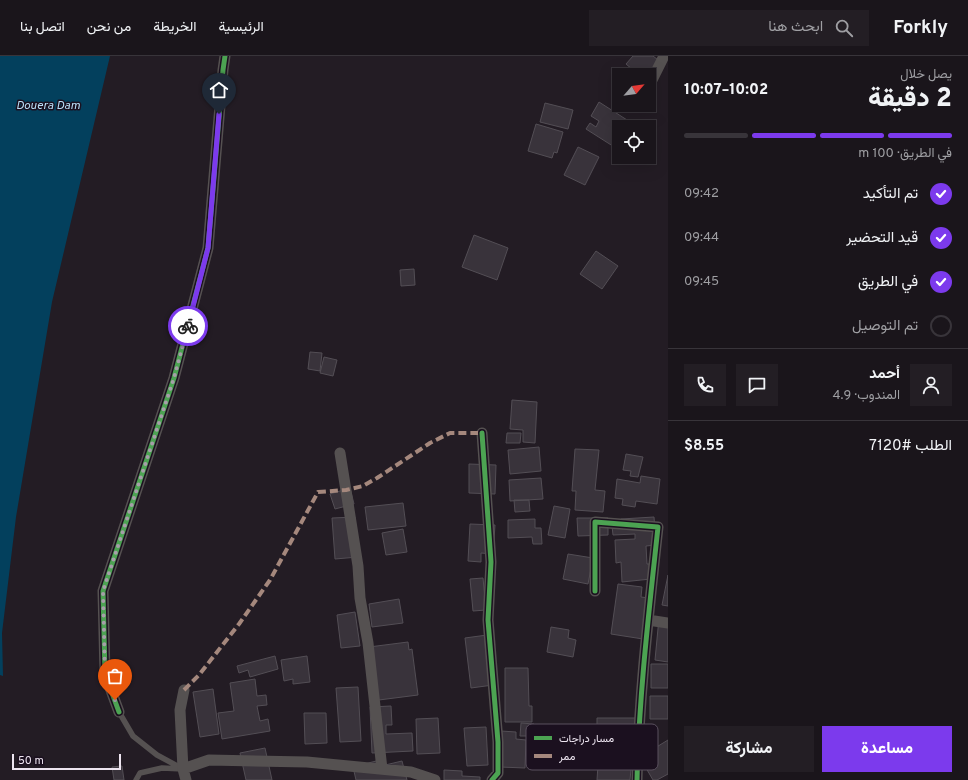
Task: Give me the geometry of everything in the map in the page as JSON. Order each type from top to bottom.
[{"type":"street","points":[[119,712],[105,674],[103,591],[174,378],[208,248],[225,56]]},
{"type":"street","points":[[656,72],[664,56]]},
{"type":"street","points":[[482,433],[491,562],[488,620],[498,742],[498,773],[492,780]]},
{"type":"street","points":[[340,453],[358,566],[360,598],[368,643],[382,769]]},
{"type":"street","points":[[595,591],[595,522],[658,527],[639,724]]},
{"type":"street","points":[[648,620],[668,623]]},
{"type":"street","points":[[184,690],[180,710],[183,769],[186,780]]},
{"type":"street","points":[[183,769],[209,760],[307,762],[411,772],[435,780]]},
{"type":"street","points":[[637,770],[637,780]]},
{"type":"lane","points":[[119,712],[133,736],[157,755],[183,769]]},
{"type":"lane","points":[[136,780],[140,773],[162,768],[183,769]]},
{"type":"water","name":"Douera Dam","points":[[0,56],[110,56],[52,302],[16,517],[2,633],[3,676],[0,675]]},
{"type":"building","points":[[633,56],[653,56],[662,63],[656,69],[631,68],[626,64]]},
{"type":"building","points":[[599,102],[612,110],[612,112],[615,112],[627,120],[612,120],[612,146],[586,129],[590,123],[596,127],[599,121],[591,116]]},
{"type":"building","points":[[545,103],[573,110],[568,129],[540,122]]},
{"type":"building","points":[[536,124],[563,132],[557,153],[554,152],[552,158],[528,151]]},
{"type":"building","points":[[578,147],[599,157],[585,185],[564,175]]},
{"type":"building","points":[[474,235],[508,248],[497,280],[462,267]]},
{"type":"building","points":[[596,251],[618,266],[602,289],[580,274]]},
{"type":"building","points":[[414,269],[415,285],[401,286],[400,270]]},
{"type":"building","points":[[310,352],[322,353],[320,371],[308,369]]},
{"type":"building","points":[[324,357],[337,360],[333,376],[320,373]]},
{"type":"building","points":[[512,400],[537,402],[535,443],[523,442],[523,430],[510,429]]},
{"type":"building","points":[[507,433],[521,433],[520,443],[506,443]]},
{"type":"building","points":[[539,447],[541,471],[510,474],[508,450]]},
{"type":"building","points":[[575,449],[599,450],[595,490],[605,491],[603,512],[575,510],[576,491],[572,491]]},
{"type":"building","points":[[626,454],[643,457],[638,477],[630,476],[631,471],[623,470]]},
{"type":"building","points":[[469,464],[496,465],[495,494],[469,493]]},
{"type":"building","points":[[641,476],[660,479],[657,504],[636,501],[635,507],[622,505],[623,499],[615,498],[617,479],[640,483]]},
{"type":"building","points":[[541,478],[543,499],[510,501],[509,480]]},
{"type":"building","points":[[350,488],[354,504],[335,509],[330,494]]},
{"type":"building","points":[[514,500],[529,500],[530,511],[515,512]]},
{"type":"building","points":[[403,503],[406,526],[368,530],[365,507]]},
{"type":"building","points":[[554,506],[570,509],[565,538],[548,535]]},
{"type":"building","points":[[355,517],[358,557],[335,559],[332,518]]},
{"type":"building","points":[[654,517],[656,545],[646,546],[647,564],[650,564],[651,579],[622,582],[621,562],[616,563],[615,540],[635,539],[635,534],[613,535],[612,526],[621,519]]},
{"type":"building","points":[[577,518],[608,518],[608,535],[578,536]]},
{"type":"building","points":[[535,519],[535,528],[541,528],[542,544],[533,544],[532,537],[508,538],[508,520]]},
{"type":"building","points":[[470,524],[495,525],[493,554],[481,553],[481,562],[468,561]]},
{"type":"building","points":[[403,529],[407,552],[386,555],[382,533]]},
{"type":"building","points":[[568,554],[593,558],[588,584],[563,579]]},
{"type":"building","points":[[668,575],[668,606],[662,605]]},
{"type":"building","points":[[483,578],[486,610],[473,611],[470,579]]},
{"type":"building","points":[[618,584],[642,587],[641,597],[649,598],[643,639],[611,634]]},
{"type":"building","points":[[399,599],[403,623],[372,627],[369,604]]},
{"type":"building","points":[[355,612],[360,646],[341,648],[337,615]]},
{"type":"building","points":[[659,618],[668,619],[668,662],[655,660]]},
{"type":"building","points":[[551,627],[569,630],[568,638],[576,640],[573,657],[547,652]]},
{"type":"building","points":[[487,635],[493,685],[471,688],[465,638]]},
{"type":"building","points":[[408,642],[409,650],[412,649],[418,695],[371,701],[369,647]]},
{"type":"building","points":[[275,656],[278,669],[250,677],[248,670],[239,673],[237,666]]},
{"type":"building","points":[[307,656],[310,682],[293,684],[293,679],[284,681],[281,660]]},
{"type":"building","points":[[651,664],[668,664],[668,688],[651,688]]},
{"type":"building","points":[[505,668],[528,668],[529,706],[532,706],[532,722],[505,722]]},
{"type":"building","points":[[255,679],[257,696],[266,695],[267,705],[257,706],[260,721],[268,719],[270,731],[222,739],[218,713],[234,711],[230,683]]},
{"type":"building","points":[[358,687],[361,741],[340,742],[336,688]]},
{"type":"building","points":[[213,689],[219,734],[200,737],[193,692]]},
{"type":"building","points":[[650,696],[668,696],[668,719],[650,719]]},
{"type":"building","points":[[391,706],[392,725],[386,725],[386,734],[412,733],[413,751],[372,753],[370,707]]},
{"type":"building","points":[[304,713],[326,713],[327,743],[305,744]]},
{"type":"building","points":[[438,718],[440,753],[417,754],[416,719]]},
{"type":"building","points":[[597,718],[636,718],[636,724],[597,724]]},
{"type":"building","points":[[521,723],[534,724],[526,724],[526,736],[520,736]]},
{"type":"building","points":[[486,727],[488,765],[467,766],[464,728]]},
{"type":"building","points":[[501,731],[516,732],[516,739],[526,740],[525,768],[500,767]]},
{"type":"building","points":[[668,740],[668,774],[657,780],[653,780],[647,770],[658,770],[658,746]]},
{"type":"building","points":[[265,748],[272,780],[246,780],[240,753]]},
{"type":"building","points":[[380,760],[381,766],[402,761],[407,780],[356,780],[353,767]]},
{"type":"building","points":[[122,766],[124,780],[114,780],[112,767]]},
{"type":"building","points":[[444,770],[462,771],[462,776],[480,777],[480,780],[444,780]]},
{"type":"building","points":[[598,770],[631,770],[630,780],[597,780]]},
{"type":"marked path","points":[[184,690],[199,675],[239,624],[270,580],[318,492],[346,490],[363,486],[430,443],[450,433],[482,433]]},
{"type":"cycle path","points":[[119,712],[105,674],[103,591],[174,378],[208,248],[225,56]]},
{"type":"cycle path","points":[[482,433],[491,562],[488,620],[498,742],[498,773],[492,780]]},
{"type":"cycle path","points":[[595,591],[595,522],[658,527],[640,724]]},
{"type":"cycle path","points":[[637,770],[637,780]]},
{"type":"way so far","points":[[115,700],[105,674],[103,591],[174,378],[188,326]]},
{"type":"route","points":[[188,326],[208,248],[219,114]]}]
